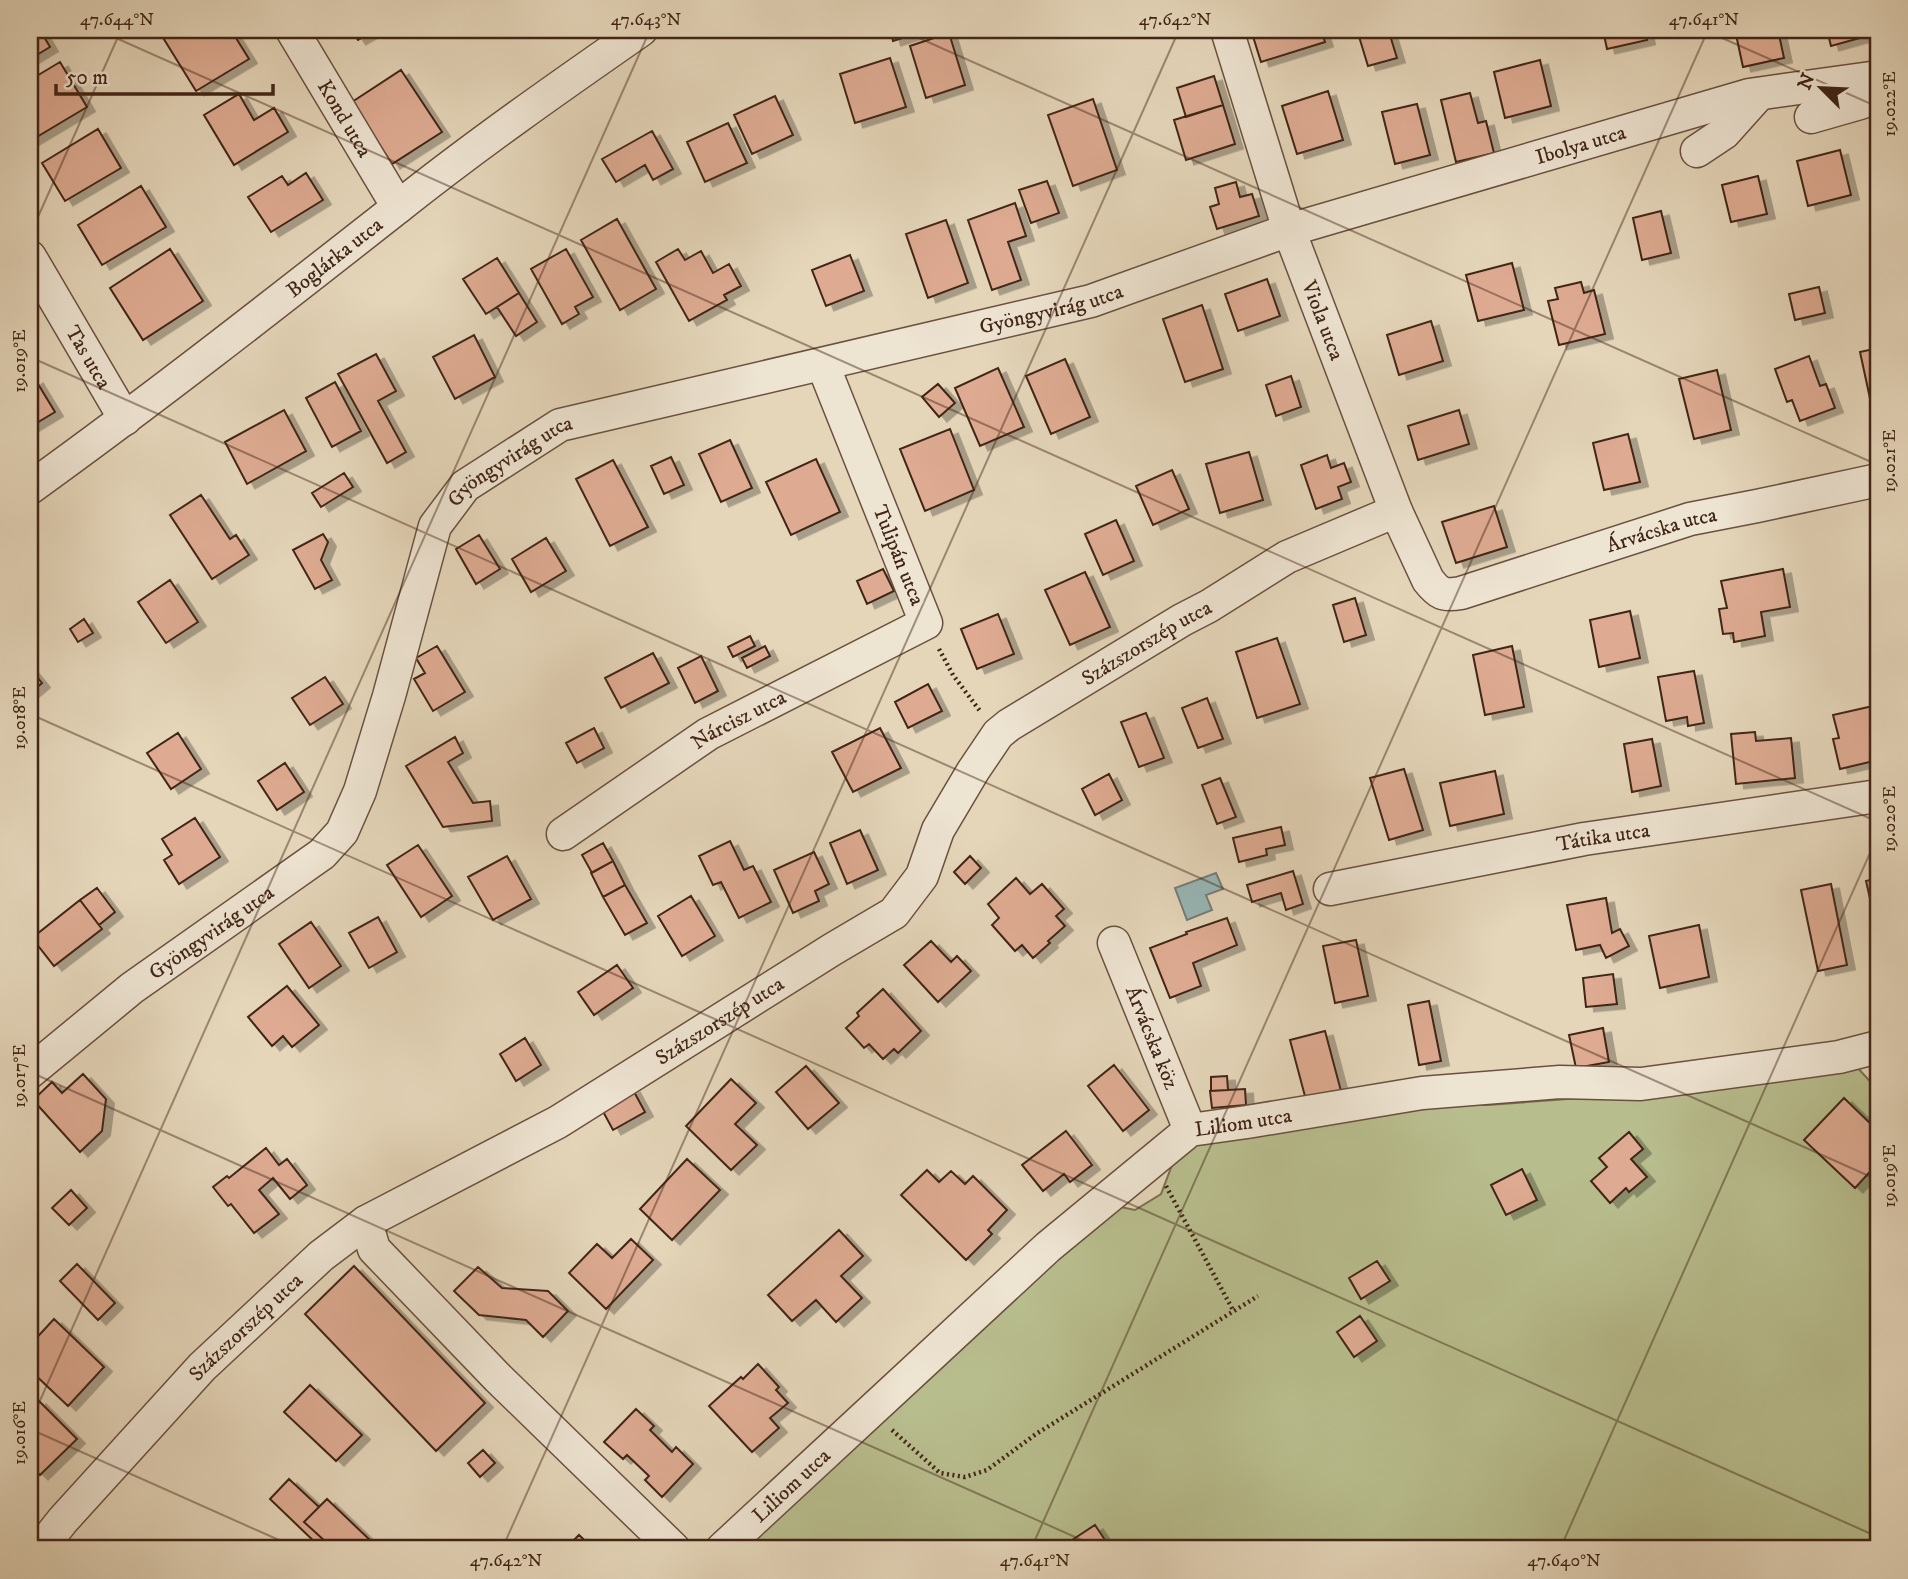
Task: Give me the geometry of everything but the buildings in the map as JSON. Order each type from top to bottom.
[{"type":"street","name":"Kond utca","points":[[292,30],[398,207]]},
{"type":"street","name":"Boglárka utca","points":[[30,488],[125,419],[398,207],[570,79],[641,30]]},
{"type":"street","name":"Viola utca","points":[[1227,30],[1289,230],[1396,511],[1427,580],[1435,589],[1448,595]]},
{"type":"street","name":"Ibolya utca","points":[[1289,230],[1722,103],[1759,94],[1878,77]]},
{"type":"street","points":[[1697,151],[1724,133],[1759,94]]},
{"type":"street","points":[[1811,117],[1878,96]]},
{"type":"street","name":"Gyöngyvirág utca","points":[[30,1072],[132,988],[322,854],[342,832],[364,779],[435,526],[465,486],[560,425],[1091,301],[1289,230]]},
{"type":"street","name":"Tas utca","points":[[30,257],[125,419]]},
{"type":"street","name":"Tulipán utca","points":[[822,365],[926,623]]},
{"type":"street","name":"Árvácska utca","points":[[1448,595],[1690,519],[1878,480]]},
{"type":"street","name":"Százszorszép utca","points":[[40,1549],[202,1367],[321,1256],[366,1222],[558,1122],[894,913],[922,876],[938,830],[973,771],[998,734],[1009,725],[1287,557],[1396,511]]},
{"type":"street","name":"Nárcisz utca","points":[[563,834],[708,734],[926,623]]},
{"type":"street","name":"Tátika utca","points":[[1330,889],[1584,839],[1878,796]]},
{"type":"street","name":"Árvácska köz","points":[[1114,943],[1189,1130]]},
{"type":"street","name":"Liliom utca","points":[[722,1549],[1048,1247],[1189,1130],[1422,1093],[1560,1082],[1641,1084],[1839,1057],[1878,1047]]},
{"type":"street","points":[[366,1222],[374,1249],[498,1378],[674,1549]]},
{"type":"path","name":"Tulipán utca","points":[[926,623],[953,675],[998,734]]},
{"type":"path","points":[[1153,1161],[1234,1312]]},
{"type":"path","points":[[871,1410],[940,1473],[965,1477],[987,1470],[1036,1434],[1258,1296]]},
{"type":"green space","points":[[1855,1065],[1878,1090],[1878,1549],[739,1549],[1055,1257],[1121,1207],[1135,1210],[1161,1194],[1177,1152],[1195,1139],[1417,1105],[1488,1105],[1661,1092]]},
{"type":"water","points":[[1216,873],[1223,889],[1206,895],[1212,910],[1187,920],[1175,888]]}]
